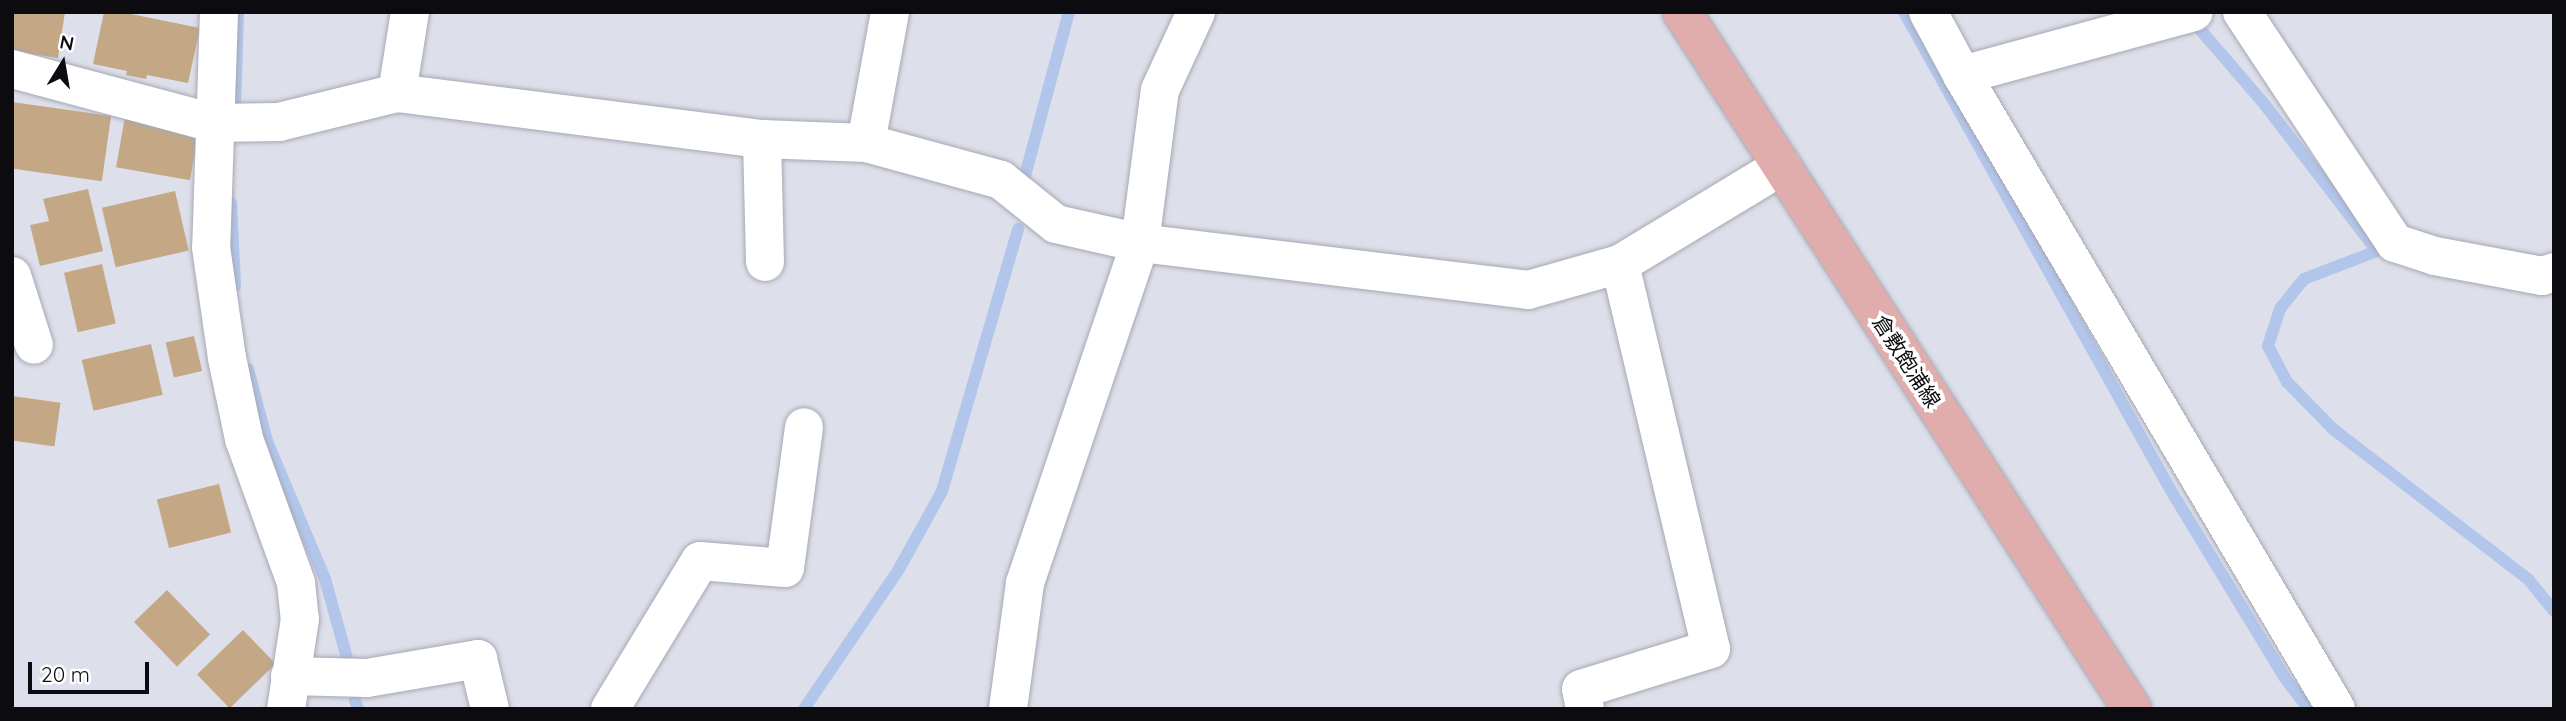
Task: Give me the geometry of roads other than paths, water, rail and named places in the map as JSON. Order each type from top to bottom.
[{"type":"main road","name":"倉敷飽浦線","points":[[1682,12],[2132,709]]},
{"type":"street","points":[[219,12],[211,247],[227,358],[244,439],[296,583],[300,619],[288,693],[478,659],[490,709]]},
{"type":"street","points":[[397,93],[410,12]]},
{"type":"street","points":[[866,143],[890,12]]},
{"type":"street","points":[[1008,709],[1025,583],[1140,243],[1160,90],[1196,12]]},
{"type":"street","points":[[1928,12],[2326,704]]},
{"type":"street","points":[[1962,75],[2194,12]]},
{"type":"street","points":[[2242,12],[2395,243],[2435,256],[2542,276],[2554,272]]},
{"type":"street","points":[[12,69],[214,123],[279,122],[397,93],[762,139],[866,143],[1001,180],[1056,224],[1140,243],[1528,290],[1620,264],[1782,166]]},
{"type":"street","points":[[762,139],[765,262]]},
{"type":"street","points":[[1585,709],[1581,689],[1711,649],[1620,264]]},
{"type":"street","points":[[12,276],[34,345]]},
{"type":"street","points":[[610,709],[700,561],[785,568],[804,427]]},
{"type":"waterway","points":[[235,112],[238,12]]},
{"type":"waterway","points":[[1025,176],[1069,12]]},
{"type":"waterway","points":[[1904,12],[2170,489],[2285,678],[2308,709]]},
{"type":"waterway","points":[[2192,20],[2265,105],[2377,251],[2304,279],[2280,309],[2268,346],[2287,382],[2333,429],[2528,579],[2554,611]]},
{"type":"waterway","points":[[231,203],[235,286]]},
{"type":"waterway","points":[[804,709],[899,569],[942,491],[1018,229]]},
{"type":"waterway","points":[[248,369],[267,441],[325,579],[347,658]]},
{"type":"waterway","points":[[355,700],[358,709]]}]
